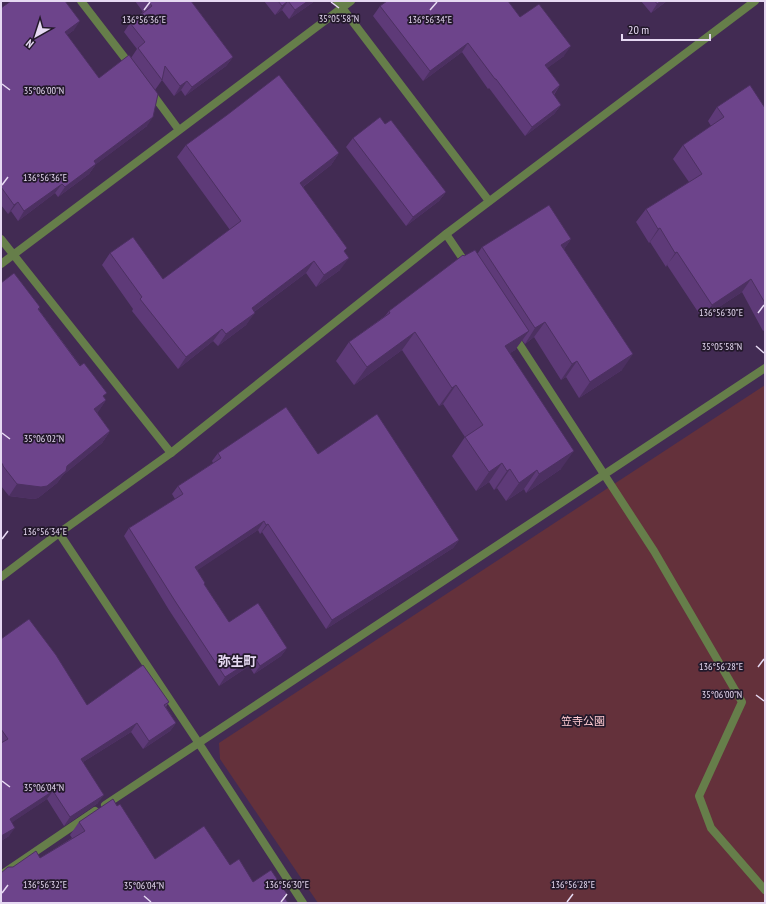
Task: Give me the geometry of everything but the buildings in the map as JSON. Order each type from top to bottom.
[{"type":"street","points":[[81,1],[137,75]]},
{"type":"street","points":[[1,264],[179,130],[340,4],[351,1]]},
{"type":"street","points":[[1,577],[171,453],[488,201],[755,1]]},
{"type":"street","points":[[340,4],[488,201]]},
{"type":"street","points":[[147,87],[179,130]]},
{"type":"street","points":[[446,234],[473,274]]},
{"type":"street","points":[[1,239],[171,453]]},
{"type":"street","points":[[511,332],[654,551],[742,702],[699,796],[711,828],[765,890]]},
{"type":"street","points":[[1,875],[198,742],[605,475],[765,368]]},
{"type":"street","points":[[60,533],[303,903]]},
{"type":"green space","name":"笠寺公園","points":[[765,385],[765,903],[318,903],[220,759],[219,743]]},
{"type":"district","name":"弥生町","points":[[237,661]]}]
